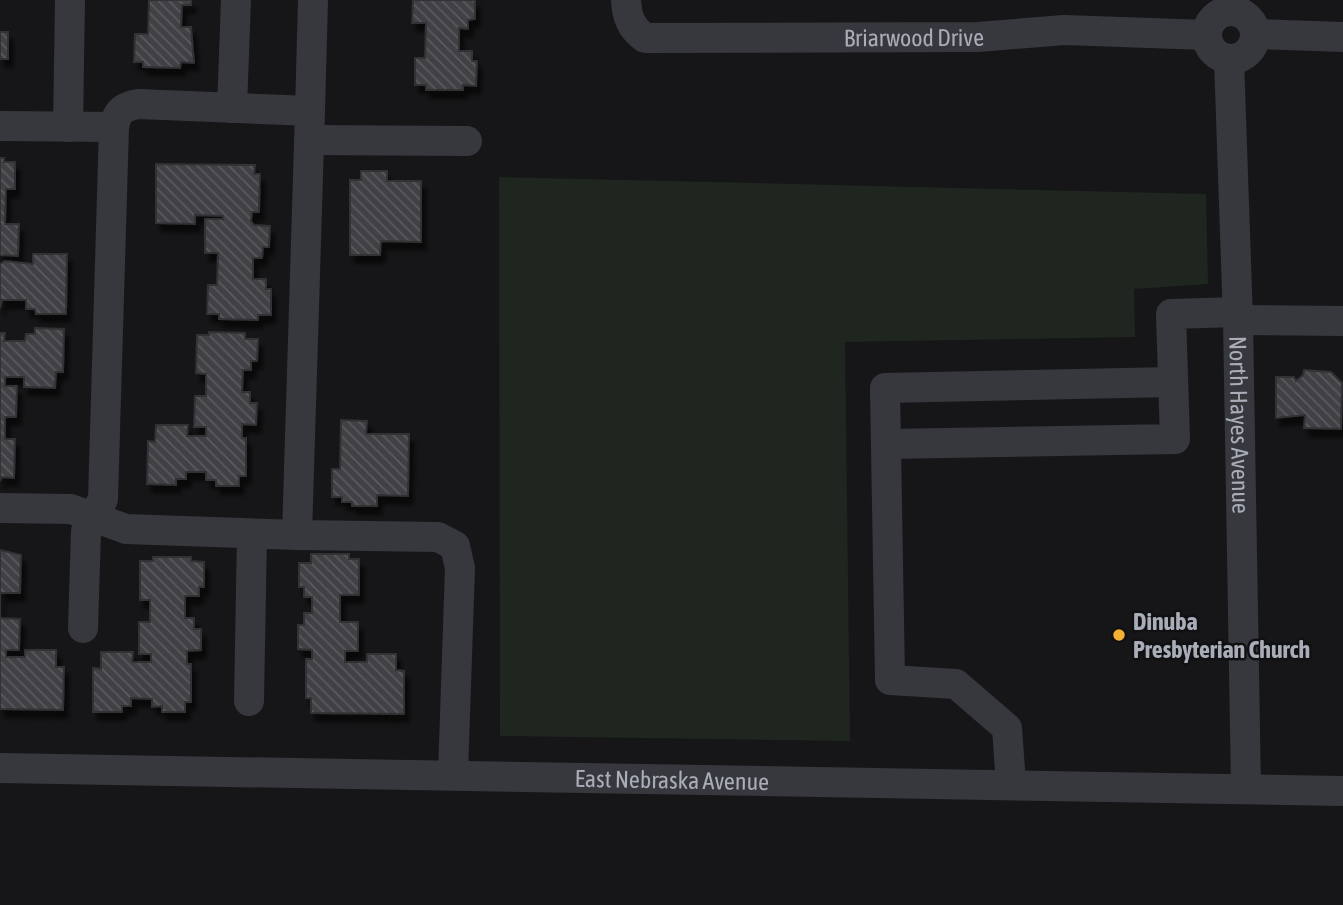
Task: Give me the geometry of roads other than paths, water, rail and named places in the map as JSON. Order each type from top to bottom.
[{"type":"street","points":[[68,127],[70,0]]},
{"type":"street","points":[[232,108],[236,0]]},
{"type":"street","points":[[297,535],[313,0]]},
{"type":"street","points":[[1229,5],[1251,19],[1256,34],[1251,50],[1237,59],[1229,60],[1216,54],[1207,34],[1211,21],[1229,5]]},
{"type":"street","name":"Briarwood Drive","points":[[628,11],[645,38],[978,37],[1064,30],[1207,34]]},
{"type":"street","points":[[1256,34],[1343,37]]},
{"type":"street","name":"North Hayes Avenue","points":[[1229,60],[1246,788]]},
{"type":"street","points":[[83,628],[86,531],[103,499],[114,127],[117,114],[125,106],[138,104],[232,108],[310,126],[467,141]]},
{"type":"street","points":[[0,126],[114,127]]},
{"type":"street","points":[[887,444],[1175,439],[1171,314],[1343,321]]},
{"type":"street","points":[[1011,784],[1007,728],[997,719],[956,684],[890,680],[885,388],[1173,382]]},
{"type":"street","points":[[0,508],[71,509],[126,529],[438,537],[455,546],[460,568],[453,774]]},
{"type":"street","points":[[249,701],[252,534]]},
{"type":"street","name":"East Nebraska Avenue","points":[[0,768],[1343,791]]},
{"type":"place","name":"Dinuba Presbyterian Church","points":[[1119,635]]}]
